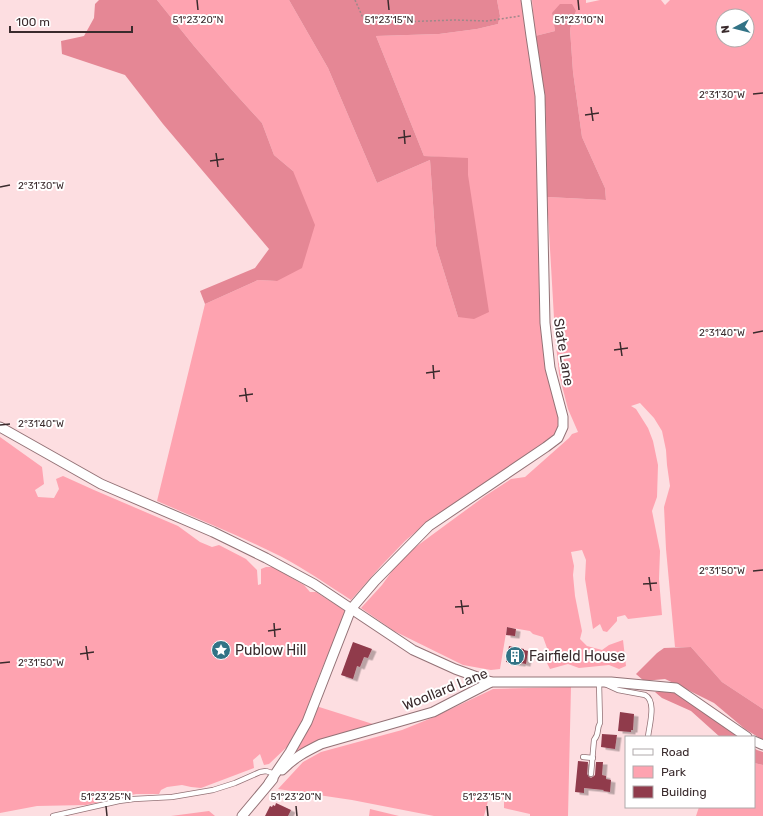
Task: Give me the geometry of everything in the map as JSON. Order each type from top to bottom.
[{"type":"street","name":"Slate Lane","points":[[269,783],[290,752],[307,722],[351,609],[375,581],[429,526],[546,447],[558,438],[563,427],[563,417],[550,368],[545,323],[540,96],[526,0]]},
{"type":"street","points":[[0,427],[101,484],[213,532],[266,558],[314,584],[413,650],[455,669],[491,682]]},
{"type":"street","name":"Woollard Lane","points":[[242,816],[269,783],[291,761],[304,752],[321,744],[434,712],[491,682],[600,682],[676,688],[746,736]]},
{"type":"lane","points":[[591,774],[594,740],[598,736],[598,727],[600,723],[600,682],[618,690],[645,695],[648,697],[651,703],[652,711],[648,736]]},
{"type":"lane","points":[[583,757],[593,758]]},
{"type":"lane","points":[[53,816],[119,801],[172,797],[213,790],[235,783],[260,772],[266,771],[275,774]]},
{"type":"path","points":[[355,0],[363,18],[372,23],[455,20],[486,21],[528,14]]},
{"type":"green space","points":[[157,0],[289,0],[328,68],[377,183],[430,160],[436,246],[458,317],[468,159],[424,156],[376,36],[439,34],[477,29],[498,24],[500,16],[497,0],[523,0],[536,96],[541,323],[559,417],[559,425],[554,436],[425,524],[405,541],[351,600],[280,556],[157,501],[205,304],[258,280],[277,281],[293,171],[274,155],[262,123],[194,46]]},
{"type":"green space","points":[[532,0],[586,0],[586,3],[600,0],[661,0],[665,5],[670,0],[763,0],[763,709],[722,682],[691,647],[675,647],[666,549],[664,507],[670,486],[666,450],[662,431],[654,418],[640,403],[631,406],[636,409],[648,428],[653,441],[658,465],[657,497],[652,511],[660,551],[659,579],[662,615],[628,619],[625,615],[617,617],[617,621],[607,632],[603,631],[600,624],[593,629],[585,579],[586,560],[582,550],[571,552],[574,566],[573,575],[575,596],[582,631],[580,639],[587,646],[602,650],[609,645],[623,640],[626,666],[619,669],[609,665],[579,668],[568,664],[550,669],[546,661],[547,648],[543,637],[533,634],[530,631],[507,627],[500,669],[491,670],[463,665],[394,631],[361,608],[382,585],[402,557],[485,496],[511,479],[525,477],[572,434],[578,432],[568,409],[559,374],[555,335],[547,197],[606,200],[605,188],[582,137],[573,72],[570,29],[576,11],[552,13],[555,31],[535,36]]},
{"type":"green space","points":[[0,437],[42,467],[44,484],[35,490],[38,497],[54,498],[59,489],[56,479],[63,476],[178,526],[200,542],[212,547],[219,545],[246,559],[257,570],[258,585],[261,584],[261,569],[273,567],[304,585],[310,592],[316,592],[344,610],[344,617],[321,671],[302,722],[290,744],[269,764],[264,765],[260,754],[253,760],[254,768],[201,788],[182,785],[167,787],[161,790],[159,794],[136,794],[86,805],[37,806],[0,813]]},
{"type":"green space","points":[[571,687],[568,816],[530,816],[530,814],[504,808],[504,800],[489,797],[484,816],[434,816],[352,800],[278,789],[303,762],[321,752],[402,730],[434,717],[493,689]]},
{"type":"green space","points":[[316,706],[376,725],[294,755],[292,750]]},
{"type":"green space","points":[[755,763],[763,765],[763,816],[696,816],[699,808],[755,808]]},
{"type":"green space","points":[[370,809],[399,816],[369,816]]},
{"type":"green space","points":[[209,811],[215,816],[171,816]]},
{"type":"shaded area","points":[[99,0],[157,0],[194,46],[262,123],[274,155],[293,171],[315,225],[302,268],[277,281],[258,280],[205,304],[200,291],[255,268],[269,249],[163,124],[125,75],[62,54],[61,41],[84,36],[94,18],[95,4]]},
{"type":"shaded area","points":[[289,0],[497,0],[500,16],[498,24],[477,29],[439,34],[376,36],[424,156],[468,158],[468,175],[489,312],[474,319],[458,317],[436,246],[430,160],[377,183],[328,68]]},
{"type":"shaded area","points":[[560,4],[572,4],[576,11],[570,29],[573,72],[582,137],[605,188],[606,200],[547,197],[546,117],[544,93],[535,36],[555,31],[552,13]]},
{"type":"shaded area","points":[[691,647],[722,682],[763,709],[763,740],[745,729],[714,703],[665,679],[644,681],[636,674],[664,648]]},
{"type":"shaded area","points":[[670,690],[681,696],[737,736],[719,736],[691,711],[662,698],[655,692]]},
{"type":"shaded area","points":[[755,749],[763,752],[763,765],[755,763]]},
{"type":"building","points":[[507,627],[516,629],[515,636],[506,635]]},
{"type":"building","points":[[353,642],[372,649],[368,658],[364,657],[360,667],[357,666],[353,679],[341,675]]},
{"type":"building","name":"Fairfield House","points":[[509,646],[528,651],[526,664],[506,662]]},
{"type":"building","points":[[620,712],[634,714],[633,730],[631,730],[631,732],[618,731]]},
{"type":"building","points":[[602,734],[617,735],[615,749],[601,747]]},
{"type":"building","points":[[578,761],[588,762],[587,774],[591,778],[595,775],[596,762],[603,762],[602,775],[606,776],[606,779],[611,780],[610,792],[584,788],[584,793],[575,792]]},
{"type":"building","points":[[276,803],[291,810],[288,816],[265,816],[270,806],[275,806]]},
{"type":"place","name":"Publow Hill","points":[[221,650]]},
{"type":"place","name":"Fairfield House","points":[[515,656]]}]
